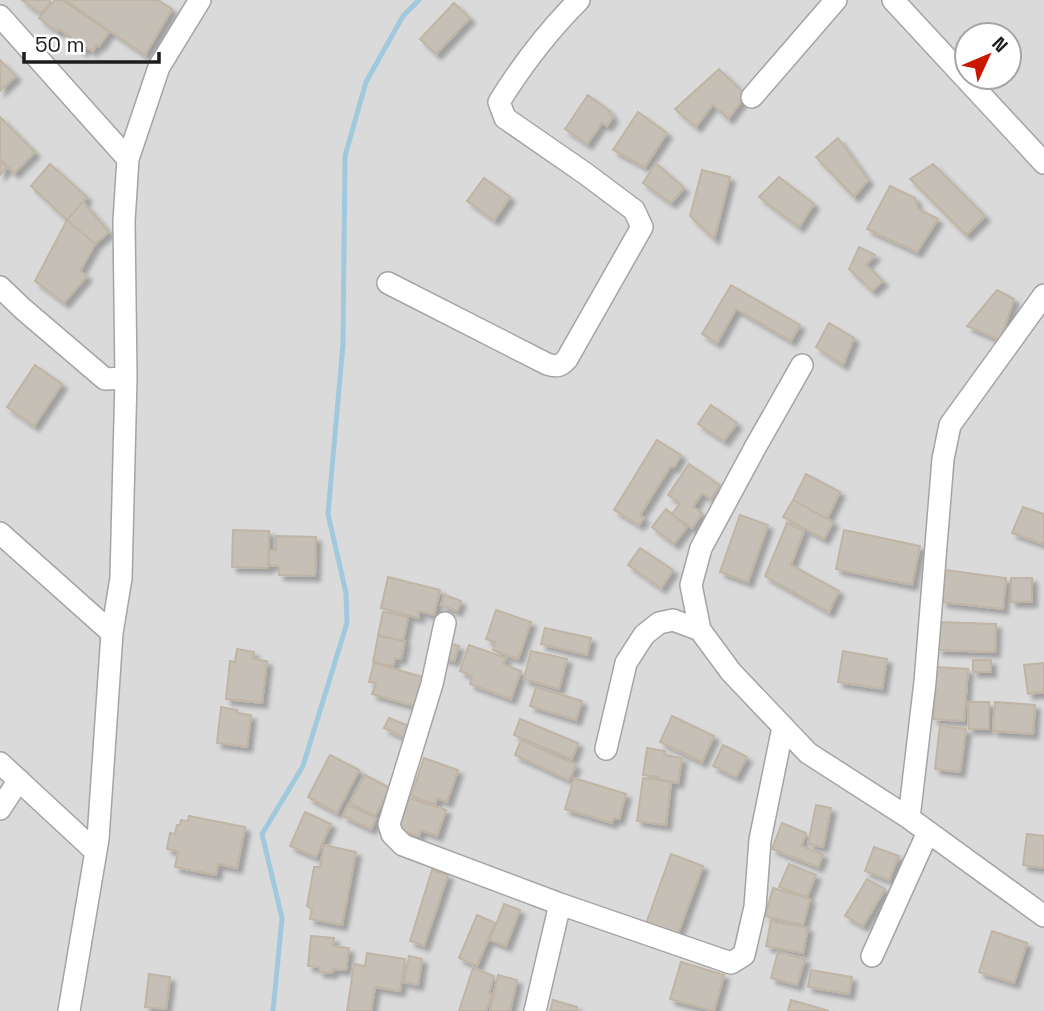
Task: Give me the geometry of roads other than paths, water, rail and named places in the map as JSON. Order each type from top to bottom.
[{"type":"street","points":[[69,1011],[98,839],[112,633],[121,578],[126,378],[124,221],[128,159],[159,67],[200,0]]},
{"type":"street","points":[[388,283],[547,364],[555,367],[566,359],[642,227],[634,210],[505,118],[499,102],[521,67],[560,18],[579,0]]},
{"type":"street","points":[[752,97],[836,0]]},
{"type":"street","points":[[893,0],[1044,163]]},
{"type":"street","points":[[1,18],[128,159]]},
{"type":"street","points":[[0,287],[105,379],[126,378]]},
{"type":"street","points":[[909,818],[925,682],[943,459],[950,425],[1044,296]]},
{"type":"street","points":[[802,365],[701,548],[691,585],[699,630],[731,672],[808,753],[909,818],[1044,916]]},
{"type":"street","points":[[0,533],[112,633]]},
{"type":"street","points":[[606,749],[626,663],[644,635],[659,623],[673,620],[699,630]]},
{"type":"street","points":[[445,623],[432,684],[389,824],[392,834],[403,845],[560,904],[731,963],[744,955],[755,907],[760,840],[783,727]]},
{"type":"street","points":[[0,763],[95,851]]},
{"type":"street","points":[[0,808],[19,780]]},
{"type":"street","points":[[872,956],[928,832]]},
{"type":"street","points":[[536,1011],[560,904]]},
{"type":"waterway","points":[[273,1011],[282,918],[262,834],[303,766],[347,623],[346,593],[328,514],[343,344],[345,156],[366,82],[403,16],[419,0]]}]
